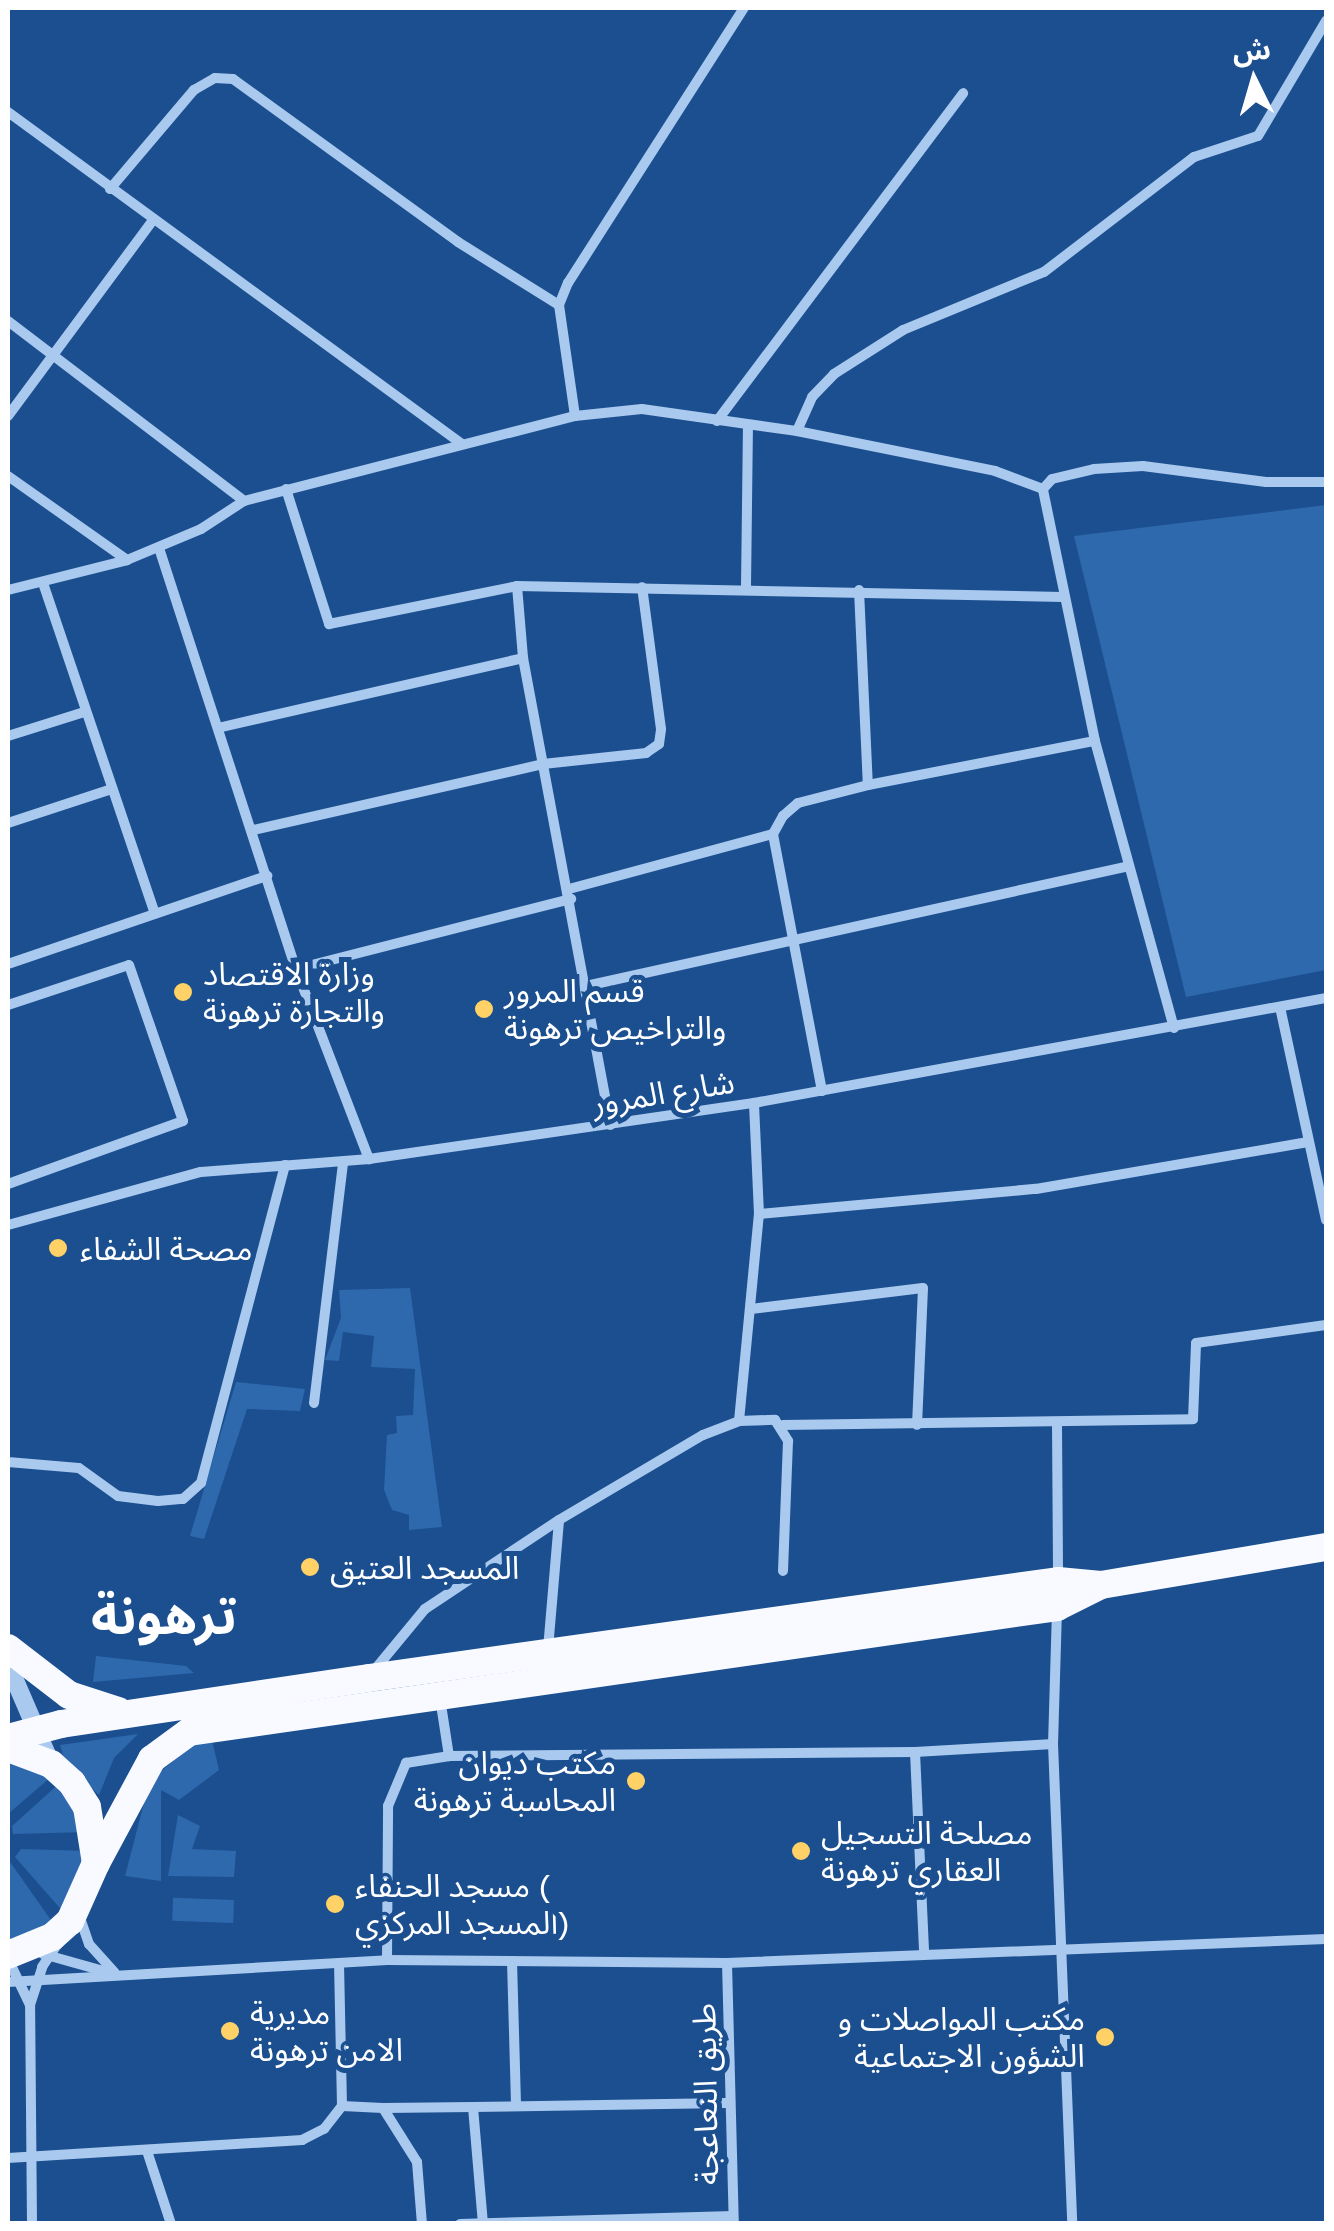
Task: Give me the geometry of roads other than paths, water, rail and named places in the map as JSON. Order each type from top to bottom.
[{"type":"highway","points":[[19,1964],[74,1916],[131,1789],[167,1742],[239,1721],[1057,1594],[1326,1548]]},
{"type":"highway","points":[[21,1734],[369,1678],[1057,1594]]},
{"type":"highway","points":[[8,1648],[69,1694],[129,1714]]},
{"type":"highway","points":[[8,1748],[51,1764],[87,1807],[96,1864]]},
{"type":"street","points":[[575,416],[559,305],[744,8]]},
{"type":"street","points":[[798,431],[812,397],[834,374],[903,330],[1044,272],[1194,157],[1258,136],[1326,21]]},
{"type":"street","points":[[110,189],[194,90],[216,78],[234,78],[458,242],[559,305]]},
{"type":"street","points":[[718,421],[963,93]]},
{"type":"street","points":[[8,112],[462,444]]},
{"type":"street","points":[[8,416],[153,220]]},
{"type":"street","points":[[8,322],[244,501]]},
{"type":"street","points":[[8,590],[159,548],[244,501],[575,416],[642,410],[798,431],[995,472],[1043,489]]},
{"type":"street","points":[[746,587],[748,425]]},
{"type":"street","points":[[1043,489],[1052,480],[1094,469],[1143,466],[1266,482],[1326,482]]},
{"type":"street","points":[[8,476],[127,560]]},
{"type":"street","points":[[286,489],[329,624],[517,586],[746,587],[1063,597]]},
{"type":"street","points":[[1043,489],[1095,740],[1174,1028]]},
{"type":"street","points":[[159,548],[222,726],[296,969],[369,1160]]},
{"type":"street","points":[[42,583],[109,790],[155,914]]},
{"type":"street","points":[[517,586],[523,658],[610,1125]]},
{"type":"street","points":[[253,830],[543,764],[646,753],[659,744],[642,587]]},
{"type":"street","points":[[859,590],[868,784]]},
{"type":"street","points":[[222,726],[523,658]]},
{"type":"street","points":[[8,736],[84,712]]},
{"type":"street","points":[[296,969],[772,834],[798,804],[868,784],[1095,740]]},
{"type":"street","points":[[8,823],[109,790]]},
{"type":"street","points":[[772,834],[822,1091]]},
{"type":"street","points":[[586,986],[1129,866]]},
{"type":"street","points":[[8,964],[267,876]]},
{"type":"street","points":[[8,1005],[129,966],[183,1121],[8,1184]]},
{"type":"street","name":"شارع المرور","points":[[8,1226],[143,1184],[285,1165],[369,1160],[754,1103],[1326,998]]},
{"type":"street","points":[[1280,1008],[1326,1220]]},
{"type":"street","points":[[739,1421],[758,1214],[754,1103]]},
{"type":"street","points":[[758,1214],[1036,1189],[1308,1142]]},
{"type":"street","points":[[314,1402],[343,1162]]},
{"type":"street","points":[[8,1462],[80,1468],[118,1496],[158,1501],[184,1499],[201,1483],[285,1165]]},
{"type":"street","points":[[752,1309],[923,1288],[918,1425]]},
{"type":"street","points":[[369,1678],[425,1608],[558,1520],[703,1435],[739,1421],[783,1425],[1057,1425],[1194,1419],[1196,1344],[1326,1325]]},
{"type":"street","points":[[783,1425],[788,1440],[783,1571]]},
{"type":"street","points":[[1057,1425],[1053,1744],[1072,2224]]},
{"type":"street","points":[[548,1654],[558,1520]]},
{"type":"street","points":[[8,1664],[21,1734],[51,1764]]},
{"type":"street","points":[[439,1692],[448,1756]]},
{"type":"street","points":[[387,1960],[388,1806],[406,1763],[448,1756],[915,1752],[1053,1744]]},
{"type":"street","points":[[915,1752],[924,1950]]},
{"type":"street","points":[[74,1916],[114,1973]]},
{"type":"street","points":[[19,1964],[37,1980],[387,1960],[728,1963],[924,1950],[1326,1939]]},
{"type":"street","points":[[512,1961],[516,2104]]},
{"type":"street","name":"طريق النعاعجة","points":[[728,1963],[727,2103],[733,2220]]},
{"type":"street","points":[[19,1964],[114,1973]]},
{"type":"street","points":[[19,1964],[37,1980]]},
{"type":"street","points":[[19,1964],[30,2005],[32,2224]]},
{"type":"street","points":[[8,2158],[302,2140],[324,2129],[342,2106],[338,1965]]},
{"type":"street","points":[[30,2005],[37,1980]]},
{"type":"street","points":[[342,2106],[727,2103]]},
{"type":"street","points":[[472,2107],[483,2222]]},
{"type":"street","points":[[383,2108],[417,2162],[422,2224]]},
{"type":"street","points":[[147,2150],[172,2224]]},
{"type":"street","points":[[460,2224],[733,2220]]},
{"type":"place","name":"وزارة الاقتصاد والتجارة ترهونة","points":[[183,992]]},
{"type":"place","name":"قسم المرور والتراخيص ترهونة","points":[[484,1009]]},
{"type":"place","name":"مصحة الشفاء","points":[[58,1248]]},
{"type":"place","name":"المسجد العتيق","points":[[310,1567]]},
{"type":"place","name":"مكتب ديوان المحاسبة ترهونة","points":[[636,1781]]},
{"type":"place","name":"مصلحة التسجيل العقاري ترهونة","points":[[801,1851]]},
{"type":"place","name":"مسجد الحنفاء ( المسجد المركزي)","points":[[335,1904]]},
{"type":"place","name":"مديرية الامن ترهونة","points":[[230,2031]]},
{"type":"place","name":"مكتب المواصلات و الشؤون الاجتماعية","points":[[1105,2037]]},
{"type":"district","name":"ترهونة","points":[[164,1615]]}]
